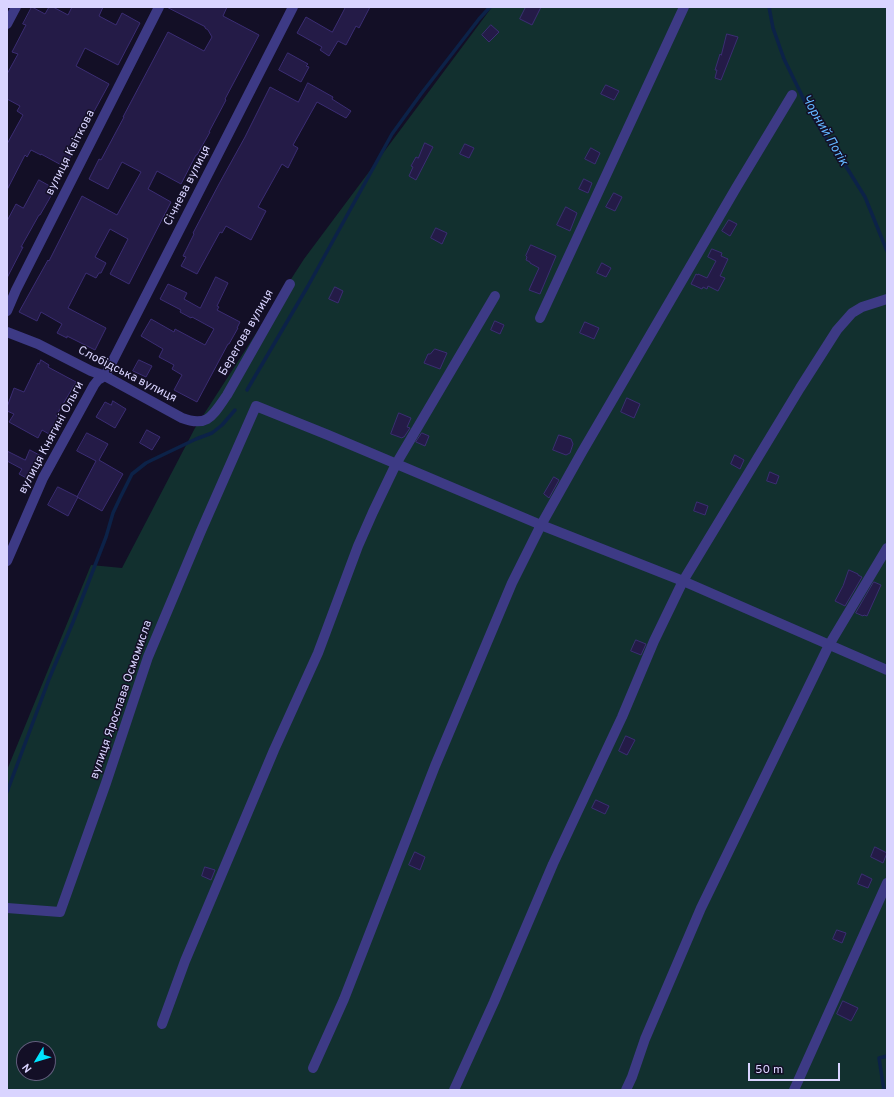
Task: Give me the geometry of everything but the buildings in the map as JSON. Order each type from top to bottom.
[{"type":"street","points":[[7,24],[16,7]]},
{"type":"street","name":"вулиця Квіткова","points":[[7,311],[160,7]]},
{"type":"street","name":"Січнева вулиця","points":[[105,376],[293,7]]},
{"type":"street","points":[[540,318],[684,7]]},
{"type":"street","points":[[313,1068],[344,1000],[435,766],[512,583],[541,525],[586,446],[792,95]]},
{"type":"street","name":"Берегова вулиця","points":[[227,395],[290,284]]},
{"type":"street","points":[[162,1024],[185,961],[274,750],[318,653],[358,546],[373,512],[396,464],[495,296]]},
{"type":"street","points":[[454,1090],[494,1002],[553,864],[619,724],[654,641],[683,581],[800,388],[837,330],[852,313],[862,307],[887,299]]},
{"type":"street","name":"Слобідська вулиця","points":[[7,332],[38,344],[91,371],[105,376],[176,415],[192,422],[200,422],[209,418],[227,395]]},
{"type":"street","name":"вулиця Княгині Ольги","points":[[7,561],[50,463],[94,385],[98,380],[105,376]]},
{"type":"street","name":"вулиця Ярослава Осмомисла","points":[[7,908],[60,912],[106,783],[148,657],[256,406],[396,464]]},
{"type":"street","points":[[396,464],[541,525],[683,581],[887,670]]},
{"type":"street","points":[[626,1090],[645,1039],[701,908],[829,645],[887,548]]},
{"type":"street","points":[[794,1090],[887,883]]},
{"type":"green space","points":[[492,7],[887,7],[887,1090],[7,1090],[7,770],[91,565],[122,568],[195,428],[304,259]]},
{"type":"waterway","points":[[247,390],[308,286],[392,134],[421,94],[490,7]]},
{"type":"waterway","name":"Чорний Потік","points":[[769,7],[773,28],[784,59],[809,110],[865,197],[887,251]]},
{"type":"waterway","points":[[7,792],[49,679],[106,537],[113,513],[132,474],[146,463],[212,433],[222,425],[235,410]]},
{"type":"waterway","name":"Чорний Потік","points":[[884,1090],[879,1058],[887,1056]]}]
